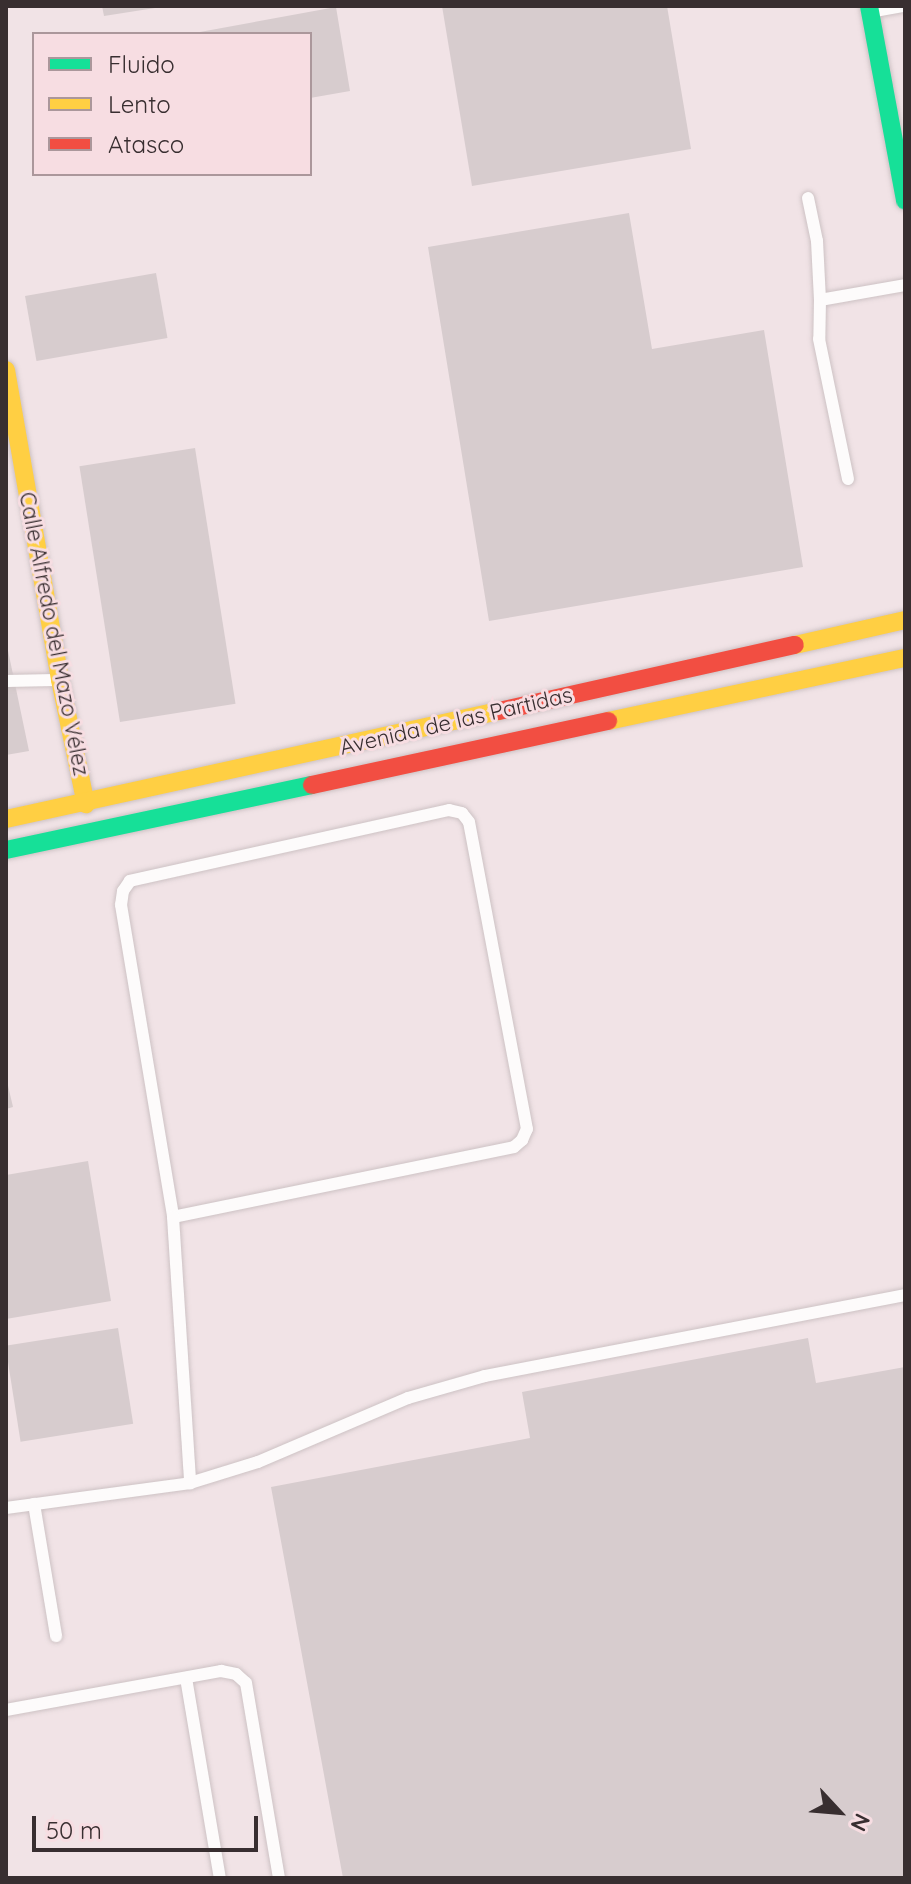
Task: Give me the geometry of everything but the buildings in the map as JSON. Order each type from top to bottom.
[{"type":"main road","points":[[870,9],[905,201]]},
{"type":"main road","name":"Calle Alfredo del Mazo Vélez","points":[[6,370],[60,680],[86,804]]},
{"type":"main road","name":"Avenida de las Partidas","points":[[6,819],[86,804],[905,620]]},
{"type":"main road","name":"Avenida de las Partidas","points":[[6,850],[905,658]]},
{"type":"lane","points":[[870,9],[904,6]]},
{"type":"lane","points":[[808,198],[817,241],[819,339],[848,479]]},
{"type":"lane","points":[[820,300],[905,285]]},
{"type":"lane","points":[[6,681],[60,680]]},
{"type":"lane","points":[[173,1217],[514,1147],[522,1140],[527,1129],[469,822],[462,813],[449,810],[130,881],[123,891],[121,905],[173,1217],[190,1483]]},
{"type":"lane","points":[[6,1508],[190,1483],[258,1462],[408,1398],[485,1376],[905,1295]]},
{"type":"lane","points":[[34,1504],[56,1636]]},
{"type":"lane","points":[[6,1710],[221,1671],[236,1674],[246,1683],[279,1878]]},
{"type":"lane","points":[[186,1678],[220,1878]]},
{"type":"traffic: fast","points":[[869,6],[905,201]]},
{"type":"traffic: fast","points":[[6,850],[312,785]]},
{"type":"traffic: slow","points":[[6,370],[60,680],[86,804]]},
{"type":"traffic: slow","points":[[795,645],[905,620]]},
{"type":"traffic: slow","points":[[608,721],[905,658]]},
{"type":"traffic: slow","points":[[6,819],[499,711]]},
{"type":"traffic: jam","points":[[499,711],[795,645]]},
{"type":"traffic: jam","points":[[312,785],[608,721]]}]
